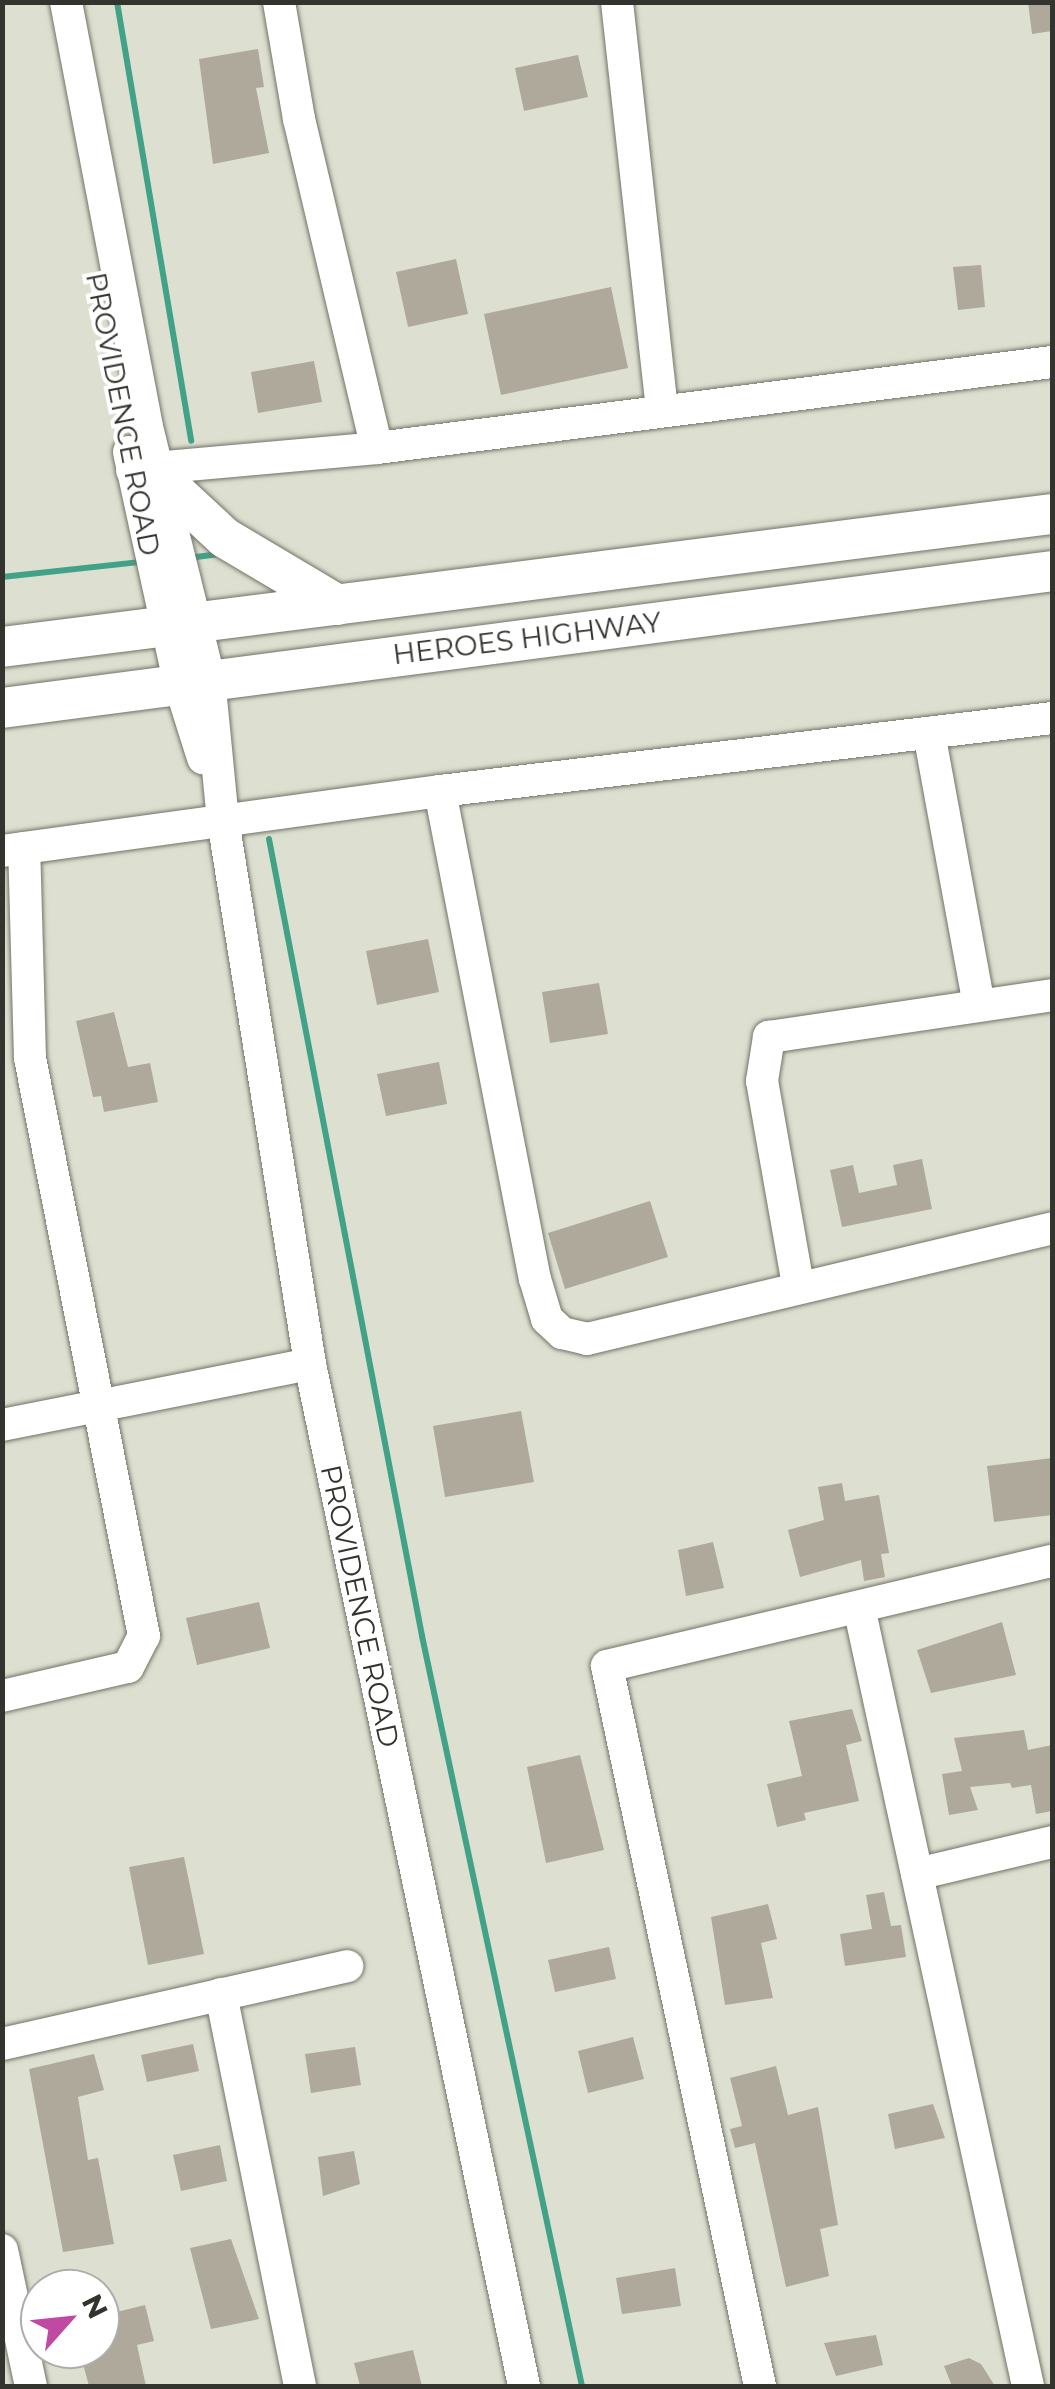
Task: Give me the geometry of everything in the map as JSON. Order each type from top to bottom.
[{"type":"main road","points":[[149,471],[225,538],[338,605]]},
{"type":"main road","name":"HEROES HIGHWAY","points":[[2,647],[1052,514]]},
{"type":"main road","name":"HEROES HIGHWAY","points":[[2,708],[1052,571]]},
{"type":"street","name":"PROVIDENCE ROAD","points":[[44,2],[149,471]]},
{"type":"street","name":"PROVIDENCE ROAD","points":[[66,2],[149,471],[176,683],[223,820],[310,1364],[524,2386]]},
{"type":"street","points":[[278,2],[298,119],[377,448]]},
{"type":"street","points":[[617,2],[662,411]]},
{"type":"street","points":[[149,471],[377,448],[1052,362]]},
{"type":"street","points":[[2,1696],[128,1667],[140,1654],[144,1636],[30,1058],[13,850],[440,791],[1052,718]]},
{"type":"street","points":[[929,733],[978,1005]]},
{"type":"street","points":[[440,791],[547,1319],[574,1338],[587,1339],[798,1285],[1052,1228]]},
{"type":"street","points":[[798,1285],[762,1081],[768,1037],[1052,996]]},
{"type":"street","points":[[2,1424],[97,1402],[310,1364]]},
{"type":"street","points":[[760,2386],[607,1666],[1052,1562]]},
{"type":"street","points":[[859,1607],[1028,2386]]},
{"type":"street","points":[[917,1874],[1052,1842]]},
{"type":"street","points":[[2,2044],[347,1966]]},
{"type":"street","points":[[221,1994],[300,2386]]},
{"type":"street","points":[[2,2250],[8,2306],[31,2386]]},
{"type":"building","points":[[1028,2],[1052,2],[1052,31],[1032,34]]},
{"type":"building","points":[[258,49],[264,87],[256,88],[269,153],[213,164],[199,59]]},
{"type":"building","points":[[578,55],[588,97],[524,111],[515,68]]},
{"type":"building","points":[[456,259],[468,314],[408,327],[396,272]]},
{"type":"building","points":[[981,265],[985,307],[958,310],[953,267]]},
{"type":"building","points":[[611,287],[628,368],[501,395],[484,314]]},
{"type":"building","points":[[314,361],[322,402],[258,413],[251,372]]},
{"type":"building","points":[[428,939],[439,992],[377,1005],[366,951]]},
{"type":"building","points":[[599,983],[608,1034],[550,1043],[542,992]]},
{"type":"building","points":[[114,1012],[128,1067],[150,1063],[158,1102],[104,1112],[101,1096],[93,1097],[76,1021]]},
{"type":"building","points":[[439,1062],[447,1104],[386,1116],[377,1074]]},
{"type":"building","points":[[922,1159],[932,1209],[842,1227],[830,1170],[853,1165],[859,1193],[897,1185],[893,1165]]},
{"type":"building","points":[[650,1201],[668,1257],[565,1289],[548,1233]]},
{"type":"building","points":[[521,1411],[534,1482],[445,1497],[433,1426]]},
{"type":"building","points":[[1052,1458],[1052,1515],[994,1522],[987,1466]]},
{"type":"building","points":[[842,1483],[845,1501],[879,1495],[889,1553],[881,1554],[885,1577],[864,1581],[861,1560],[800,1577],[788,1530],[824,1520],[818,1487]]},
{"type":"building","points":[[713,1542],[724,1588],[686,1596],[678,1550]]},
{"type":"building","points":[[259,1602],[270,1648],[197,1665],[186,1618]]},
{"type":"building","points":[[1002,1622],[1016,1675],[931,1693],[917,1650]]},
{"type":"building","points":[[852,1709],[862,1741],[846,1745],[859,1801],[804,1813],[806,1820],[777,1827],[767,1784],[802,1776],[789,1721]]},
{"type":"building","points":[[1024,1730],[1028,1750],[1052,1745],[1052,1811],[1036,1814],[1031,1785],[1012,1788],[1010,1783],[970,1787],[978,1810],[949,1815],[942,1774],[962,1771],[954,1738]]},
{"type":"building","points":[[580,1755],[604,1850],[546,1863],[527,1767]]},
{"type":"building","points":[[184,1857],[204,1954],[148,1965],[129,1867]]},
{"type":"building","points":[[884,1892],[891,1926],[901,1925],[906,1957],[845,1966],[840,1934],[872,1929],[866,1895]]},
{"type":"building","points":[[768,1904],[777,1939],[761,1943],[773,1998],[725,2005],[711,1917]]},
{"type":"building","points":[[609,1947],[616,1979],[555,1992],[548,1960]]},
{"type":"building","points":[[633,2037],[644,2079],[588,2093],[578,2051]]},
{"type":"building","points":[[193,2044],[199,2071],[147,2082],[141,2055]]},
{"type":"building","points":[[355,2047],[361,2085],[311,2093],[305,2054]]},
{"type":"building","points":[[94,2054],[104,2090],[78,2097],[88,2160],[98,2158],[114,2244],[63,2252],[29,2069]]},
{"type":"building","points":[[776,2066],[788,2115],[818,2107],[838,2225],[820,2229],[829,2276],[786,2287],[755,2143],[735,2148],[730,2129],[742,2126],[730,2078]]},
{"type":"building","points":[[933,2104],[945,2138],[895,2149],[888,2114]]},
{"type":"building","points":[[220,2145],[227,2181],[181,2191],[173,2155]]},
{"type":"building","points":[[354,2151],[360,2184],[323,2196],[318,2157]]},
{"type":"building","points":[[231,2239],[259,2319],[211,2329],[190,2248]]},
{"type":"building","points":[[675,2268],[681,2306],[622,2314],[616,2278]]},
{"type":"building","points":[[145,2305],[154,2341],[137,2345],[146,2386],[89,2386],[84,2369],[120,2369],[120,2311]]},
{"type":"building","points":[[876,2335],[883,2365],[836,2376],[824,2343]]},
{"type":"building","points":[[413,2350],[422,2386],[360,2386],[354,2363]]},
{"type":"building","points":[[969,2358],[981,2364],[995,2386],[952,2386],[944,2366]]},
{"type":"waterway","points":[[117,2],[191,441]]},
{"type":"waterway","points":[[188,558],[214,555]]},
{"type":"waterway","points":[[2,577],[141,562]]},
{"type":"waterway","points":[[269,839],[422,1636],[582,2386]]}]
